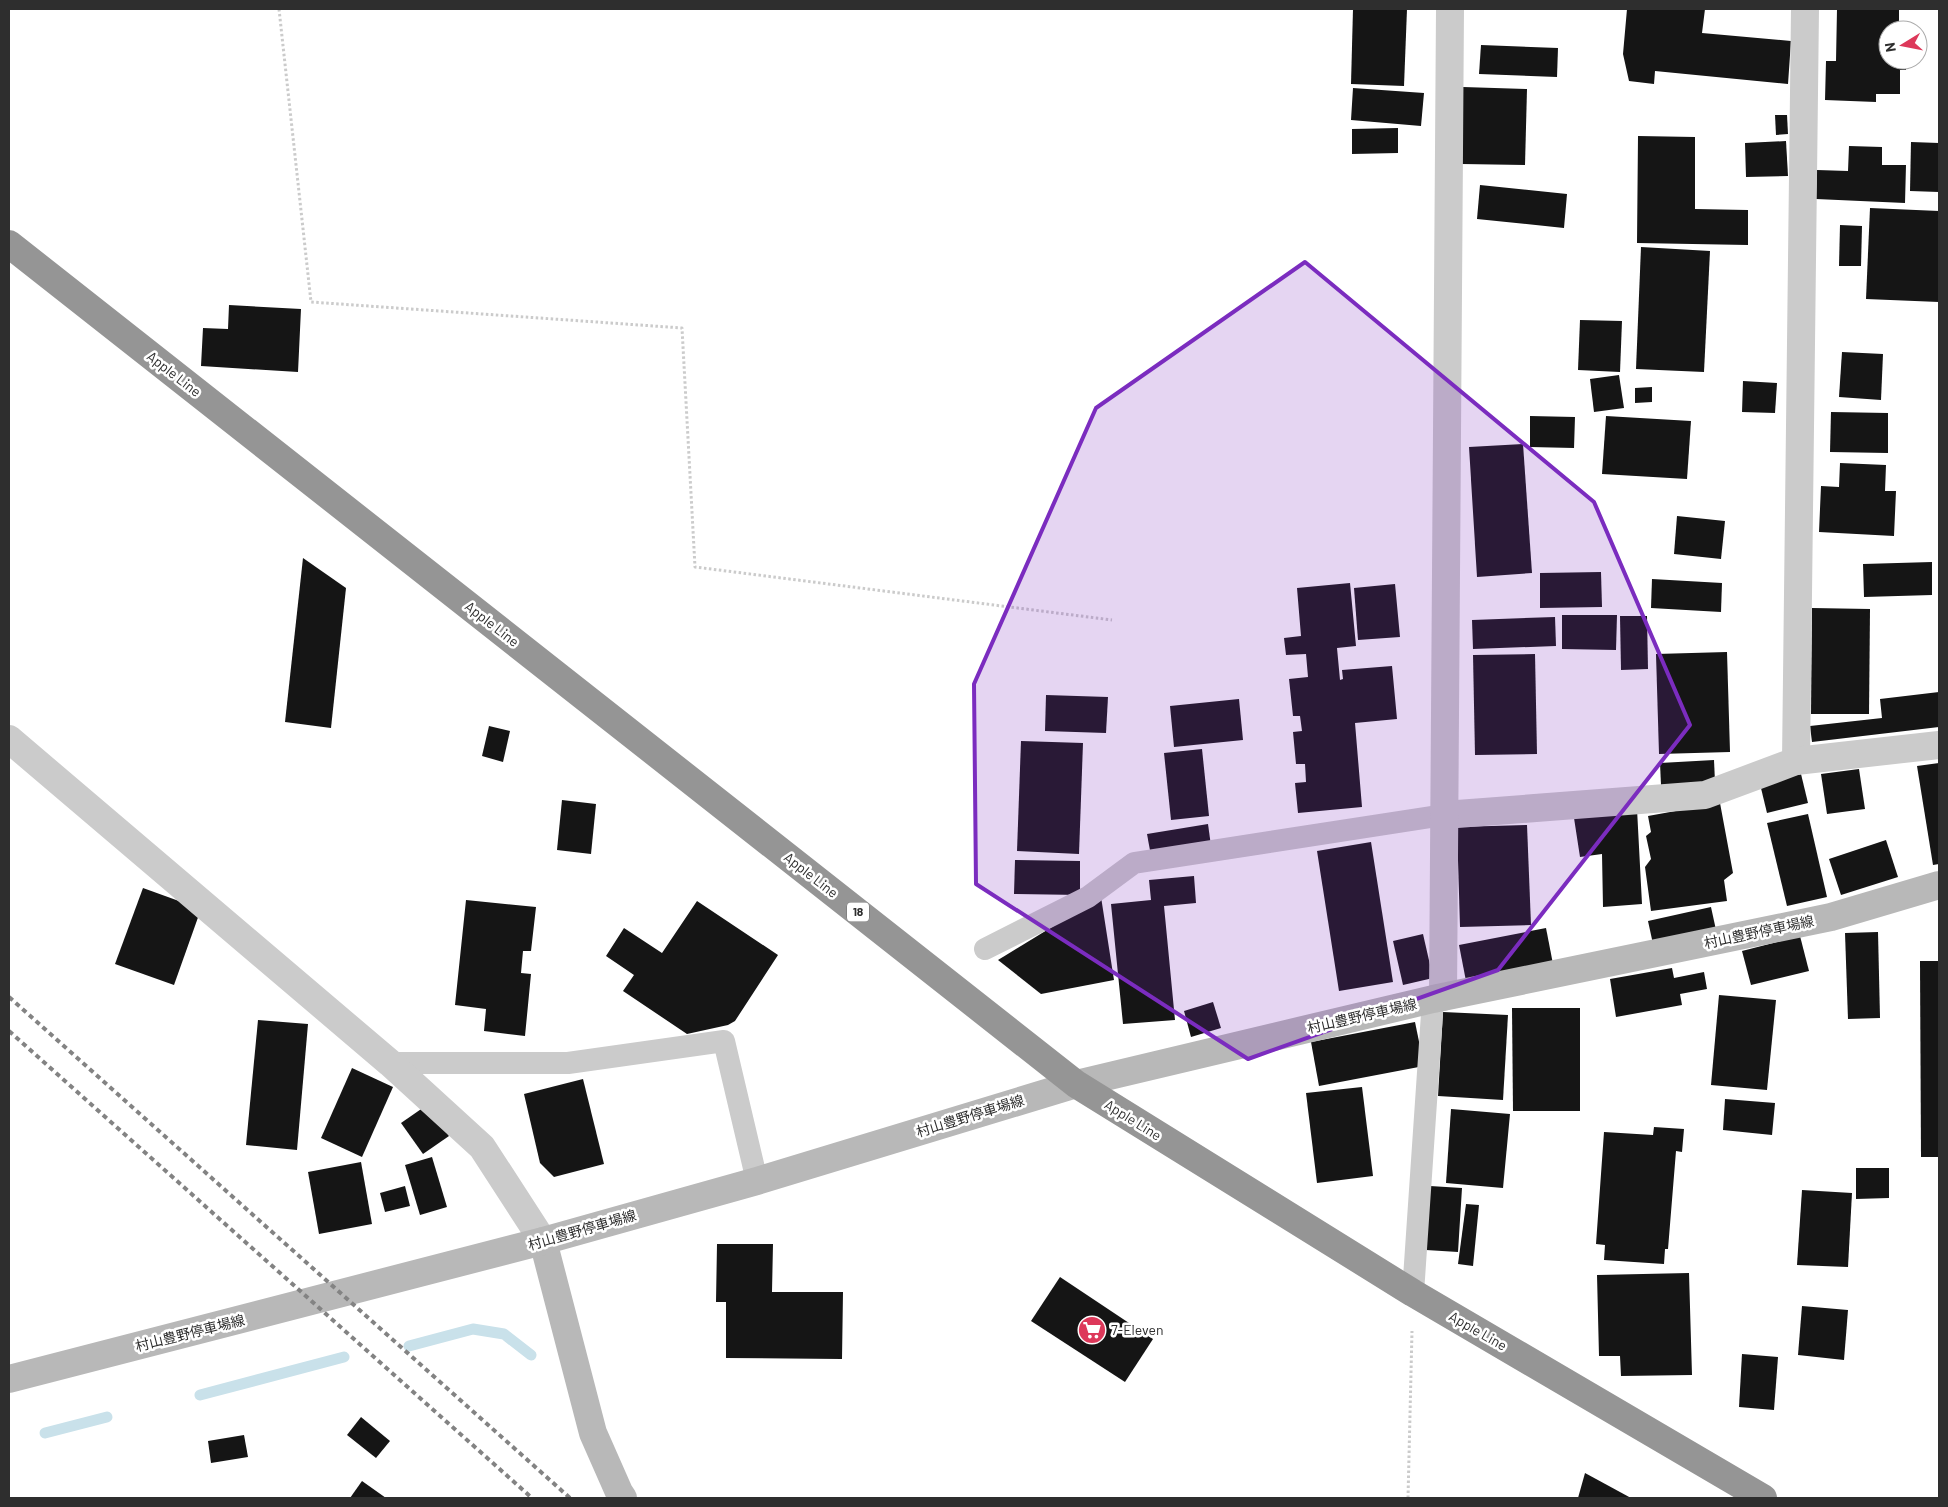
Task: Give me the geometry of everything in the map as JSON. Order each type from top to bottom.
[{"type":"highway","name":"Apple Line","points":[[9,244],[1076,1084],[1413,1294],[1763,1498]]},
{"type":"main road","name":"村山豊野停車場線","points":[[9,1379],[543,1242],[757,1181],[1076,1084],[1438,998],[1831,918],[1939,885]]},
{"type":"main road","points":[[543,1242],[593,1433],[619,1492],[624,1498]]},
{"type":"street","points":[[1438,998],[1444,815],[1450,9]]},
{"type":"street","points":[[1796,761],[1805,9]]},
{"type":"street","points":[[9,739],[390,1063],[482,1147],[543,1242]]},
{"type":"street","points":[[1444,815],[1705,795],[1796,761],[1939,745]]},
{"type":"lane","points":[[985,949],[1088,897],[1134,863],[1444,815]]},
{"type":"lane","points":[[1413,1294],[1438,998]]},
{"type":"lane","points":[[390,1063],[568,1063],[724,1041],[757,1181]]},
{"type":"path","points":[[279,9],[311,302],[682,328],[695,567],[1112,620]]},
{"type":"path","points":[[1408,1498],[1413,1294]]},
{"type":"highlighted area","points":[[1305,262],[1594,502],[1690,725],[1498,970],[1248,1059],[976,884],[974,684],[1096,408]]},
{"type":"building","points":[[1353,9],[1407,9],[1404,86],[1351,84]]},
{"type":"building","points":[[1627,9],[1705,9],[1702,33],[1791,41],[1788,84],[1655,71],[1654,84],[1629,81],[1623,54]]},
{"type":"building","points":[[1837,9],[1899,9],[1899,20],[1878,20],[1878,70],[1900,70],[1900,94],[1876,94],[1876,102],[1825,100],[1826,61],[1836,61]]},
{"type":"building","points":[[1481,45],[1558,48],[1557,77],[1479,74]]},
{"type":"building","points":[[1463,87],[1527,89],[1525,165],[1462,164]]},
{"type":"building","points":[[1353,88],[1424,93],[1421,126],[1351,120]]},
{"type":"building","points":[[1775,115],[1787,115],[1788,134],[1776,135]]},
{"type":"building","points":[[1398,128],[1398,153],[1352,154],[1352,129]]},
{"type":"building","points":[[1638,136],[1695,137],[1695,209],[1748,210],[1748,245],[1637,243]]},
{"type":"building","points":[[1786,141],[1788,176],[1746,177],[1745,143]]},
{"type":"building","points":[[1911,142],[1939,143],[1939,192],[1910,191]]},
{"type":"building","points":[[1849,146],[1882,147],[1882,165],[1906,165],[1905,203],[1816,199],[1817,170],[1848,171]]},
{"type":"building","points":[[1480,185],[1567,194],[1564,228],[1477,219]]},
{"type":"building","points":[[1870,208],[1939,211],[1939,302],[1866,299]]},
{"type":"building","points":[[1840,225],[1862,226],[1861,266],[1839,266]]},
{"type":"building","points":[[1641,247],[1710,251],[1704,372],[1636,369]]},
{"type":"building","points":[[229,305],[301,309],[298,372],[201,366],[203,328],[228,329]]},
{"type":"building","points":[[1580,320],[1622,321],[1620,372],[1578,370]]},
{"type":"building","points":[[1842,352],[1883,354],[1881,400],[1839,397]]},
{"type":"building","points":[[1619,375],[1624,408],[1594,412],[1590,379]]},
{"type":"building","points":[[1743,381],[1777,383],[1775,413],[1742,412]]},
{"type":"building","points":[[1652,387],[1652,402],[1635,403],[1635,388]]},
{"type":"building","points":[[1831,412],[1888,413],[1888,453],[1830,452]]},
{"type":"building","points":[[1530,416],[1575,417],[1574,448],[1530,447]]},
{"type":"building","points":[[1606,416],[1691,421],[1687,479],[1602,474]]},
{"type":"building","points":[[1523,444],[1532,573],[1477,577],[1469,447]]},
{"type":"building","points":[[1840,463],[1886,465],[1885,491],[1896,491],[1894,536],[1819,532],[1821,486],[1839,487]]},
{"type":"building","points":[[1677,516],[1725,521],[1721,559],[1674,554]]},
{"type":"building","points":[[303,558],[346,588],[331,728],[285,722]]},
{"type":"building","points":[[1932,562],[1932,595],[1864,597],[1863,564]]},
{"type":"building","points":[[1601,572],[1602,607],[1540,608],[1540,573]]},
{"type":"building","points":[[1652,579],[1722,583],[1721,612],[1651,608]]},
{"type":"building","points":[[1350,583],[1356,646],[1337,648],[1340,680],[1343,679],[1342,670],[1392,666],[1397,719],[1355,723],[1362,807],[1298,813],[1295,783],[1306,782],[1305,764],[1296,764],[1293,732],[1302,731],[1300,716],[1293,716],[1289,679],[1308,677],[1306,654],[1286,655],[1284,638],[1301,636],[1297,588]]},
{"type":"building","points":[[1395,584],[1400,637],[1358,640],[1354,588]]},
{"type":"building","points":[[1812,608],[1870,609],[1869,714],[1811,714]]},
{"type":"building","points":[[1562,615],[1617,615],[1616,650],[1562,649]]},
{"type":"building","points":[[1620,616],[1647,616],[1648,669],[1621,670]]},
{"type":"building","points":[[1555,617],[1556,646],[1473,649],[1472,620]]},
{"type":"building","points":[[1727,652],[1730,752],[1659,754],[1656,654]]},
{"type":"building","points":[[1535,654],[1537,754],[1475,755],[1473,655]]},
{"type":"building","points":[[1939,692],[1939,727],[1812,742],[1810,726],[1882,718],[1880,699]]},
{"type":"building","points":[[1046,695],[1108,697],[1106,733],[1045,731]]},
{"type":"building","points":[[1239,699],[1243,740],[1174,747],[1170,706]]},
{"type":"building","points":[[489,726],[510,731],[503,762],[482,756]]},
{"type":"building","points":[[1021,741],[1083,743],[1079,854],[1017,851]]},
{"type":"building","points":[[1202,749],[1209,816],[1171,820],[1164,753]]},
{"type":"building","points":[[1714,760],[1715,782],[1661,785],[1660,763]]},
{"type":"building","points":[[1939,763],[1939,864],[1933,865],[1917,766]]},
{"type":"building","points":[[1859,769],[1865,809],[1827,814],[1821,774]]},
{"type":"building","points":[[1801,774],[1808,803],[1767,813],[1760,784]]},
{"type":"building","points":[[562,800],[596,804],[591,854],[557,850]]},
{"type":"building","points":[[1720,803],[1733,873],[1724,880],[1727,901],[1651,911],[1645,867],[1651,859],[1646,836],[1651,832],[1648,816]]},
{"type":"building","points":[[1637,809],[1642,904],[1603,907],[1602,854],[1580,857],[1574,818]]},
{"type":"building","points":[[1808,814],[1827,897],[1787,906],[1767,823]]},
{"type":"building","points":[[1208,824],[1211,846],[1151,856],[1147,834]]},
{"type":"building","points":[[1527,825],[1531,925],[1460,927],[1457,827]]},
{"type":"building","points":[[1886,840],[1898,877],[1841,895],[1829,859]]},
{"type":"building","points":[[1371,842],[1393,982],[1339,991],[1317,851]]},
{"type":"building","points":[[1015,860],[1080,861],[1080,895],[1014,894]]},
{"type":"building","points":[[1194,876],[1196,903],[1164,906],[1175,1020],[1123,1024],[1111,904],[1151,900],[1149,880]]},
{"type":"building","points":[[143,888],[201,909],[174,985],[115,964]]},
{"type":"building","points":[[1101,897],[1114,980],[1041,994],[998,960]]},
{"type":"building","points":[[466,900],[536,907],[531,951],[523,951],[521,973],[531,974],[525,1036],[484,1031],[486,1009],[455,1005]]},
{"type":"building","points":[[697,901],[778,955],[735,1021],[728,1025],[687,1034],[623,991],[634,975],[606,956],[624,928],[662,953]]},
{"type":"building","points":[[1711,907],[1716,930],[1653,944],[1648,921]]},
{"type":"building","points":[[1546,928],[1553,964],[1466,981],[1459,945]]},
{"type":"building","points":[[1878,932],[1880,1018],[1848,1019],[1845,933]]},
{"type":"building","points":[[1423,934],[1433,978],[1403,985],[1393,941]]},
{"type":"building","points":[[1800,936],[1809,971],[1751,985],[1742,951]]},
{"type":"building","points":[[1920,961],[1939,961],[1939,1157],[1921,1157]]},
{"type":"building","points":[[1672,968],[1674,978],[1704,972],[1707,989],[1680,994],[1682,1005],[1616,1017],[1610,979]]},
{"type":"building","points":[[1719,995],[1776,1000],[1767,1090],[1711,1085]]},
{"type":"building","points":[[1213,1002],[1221,1028],[1191,1037],[1184,1011]]},
{"type":"building","points":[[1512,1008],[1580,1008],[1580,1111],[1513,1111]]},
{"type":"building","points":[[1443,1012],[1508,1015],[1503,1100],[1438,1096]]},
{"type":"building","points":[[258,1020],[308,1024],[297,1150],[246,1145]]},
{"type":"building","points":[[1415,1022],[1424,1066],[1319,1086],[1311,1042]]},
{"type":"building","points":[[352,1068],[393,1087],[362,1157],[321,1138]]},
{"type":"building","points":[[583,1079],[604,1164],[554,1177],[540,1163],[524,1094]]},
{"type":"building","points":[[1362,1087],[1373,1176],[1317,1183],[1306,1093]]},
{"type":"building","points":[[1725,1099],[1775,1103],[1772,1135],[1723,1130]]},
{"type":"building","points":[[427,1105],[449,1136],[423,1154],[401,1123]]},
{"type":"building","points":[[1451,1109],[1510,1114],[1503,1188],[1446,1183]]},
{"type":"building","points":[[1654,1127],[1684,1129],[1682,1152],[1676,1151],[1668,1249],[1665,1249],[1664,1264],[1604,1260],[1605,1245],[1596,1244],[1604,1132],[1653,1135]]},
{"type":"building","points":[[432,1157],[447,1207],[420,1215],[405,1165]]},
{"type":"building","points":[[361,1162],[372,1224],[319,1234],[308,1172]]},
{"type":"building","points":[[1856,1168],[1889,1168],[1889,1198],[1856,1199]]},
{"type":"building","points":[[405,1186],[410,1206],[385,1212],[380,1193]]},
{"type":"building","points":[[1430,1186],[1462,1188],[1458,1252],[1426,1250]]},
{"type":"building","points":[[1802,1190],[1852,1193],[1848,1267],[1797,1265]]},
{"type":"building","points":[[1466,1204],[1479,1205],[1473,1266],[1458,1264]]},
{"type":"building","points":[[717,1244],[773,1244],[772,1292],[843,1292],[842,1359],[726,1358],[726,1302],[716,1302]]},
{"type":"building","points":[[1689,1273],[1692,1375],[1621,1376],[1620,1356],[1599,1356],[1597,1275]]},
{"type":"building","name":"7-Eleven","points":[[1060,1277],[1153,1339],[1125,1382],[1031,1321]]},
{"type":"building","points":[[1802,1306],[1848,1310],[1844,1360],[1798,1355]]},
{"type":"building","points":[[1742,1354],[1778,1357],[1774,1410],[1739,1407]]},
{"type":"building","points":[[361,1417],[390,1441],[376,1458],[347,1435]]},
{"type":"building","points":[[244,1435],[248,1457],[211,1463],[208,1441]]},
{"type":"building","points":[[1585,1473],[1631,1498],[1578,1498]]},
{"type":"building","points":[[362,1481],[386,1498],[350,1498]]},
{"type":"waterway","points":[[409,1346],[473,1329],[504,1334],[531,1355]]},
{"type":"waterway","points":[[200,1395],[344,1357]]},
{"type":"waterway","points":[[45,1433],[107,1417]]},
{"type":"railway","points":[[9,997],[570,1498]]},
{"type":"railway","points":[[9,1031],[532,1498]]},
{"type":"place","name":"7-Eleven","points":[[1092,1330]]}]
